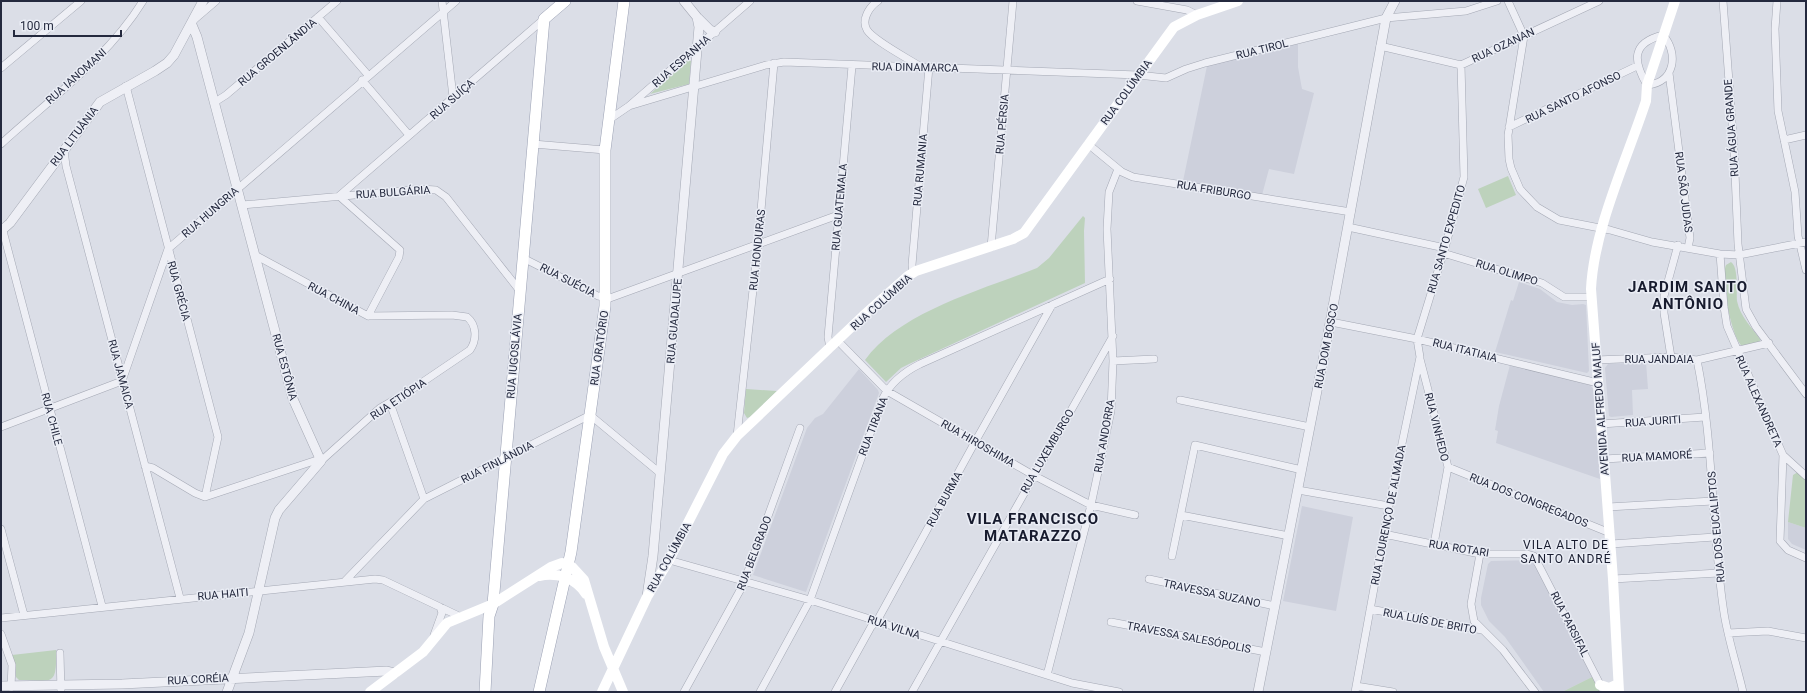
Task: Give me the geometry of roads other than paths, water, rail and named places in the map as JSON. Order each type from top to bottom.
[{"type":"main road","name":"RUA SUÍÇA","points":[[544,19],[565,1]]},
{"type":"main road","name":"RUA ORATÓRIO","points":[[539,692],[568,565],[590,415],[605,298],[605,150],[624,1]]},
{"type":"main road","name":"RUA COLÚMBIA","points":[[602,692],[647,596],[669,560],[720,459],[737,436],[863,316],[913,273],[1017,238],[1024,233],[1168,34],[1183,21],[1197,14],[1238,1]]},
{"type":"main road","name":"AVENIDA ALFREDO MALUF","points":[[1618,688],[1613,579],[1591,297],[1593,262],[1634,132],[1635,123],[1675,1]]},
{"type":"main road","name":"RUA IUGOSLÁVIA","points":[[485,692],[490,616],[493,604],[544,19]]},
{"type":"main road","points":[[370,692],[423,652],[447,623],[493,604],[555,565],[562,564],[568,565],[582,576],[588,589],[604,647],[623,692]]},
{"type":"main road","points":[[535,577],[546,575],[565,578],[580,585],[590,600]]},
{"type":"main road","points":[[1602,688],[1618,688]]},
{"type":"street","points":[[1,68],[80,1]]},
{"type":"street","name":"RUA IANOMANI","points":[[1,144],[99,56],[129,22],[143,1]]},
{"type":"street","name":"RUA LITUÂNIA","points":[[2,231],[97,105],[126,86],[167,63],[181,45],[203,1]]},
{"type":"street","points":[[193,22],[216,1]]},
{"type":"street","name":"RUA GROENLÂNDIA","points":[[215,102],[226,95],[337,1]]},
{"type":"street","points":[[442,1],[453,97]]},
{"type":"street","name":"RUA HUNGRIA","points":[[122,380],[168,249],[456,1]]},
{"type":"street","points":[[684,1],[697,17],[710,30],[715,32]]},
{"type":"street","name":"RUA ESPANHA","points":[[610,119],[629,106],[750,1]]},
{"type":"street","points":[[878,1],[867,12],[865,20],[866,29],[878,40],[925,67]]},
{"type":"street","name":"RUA PÉRSIA","points":[[991,247],[1013,1]]},
{"type":"street","points":[[1137,1],[1188,10],[1197,14]]},
{"type":"street","name":"RUA DOM BOSCO","points":[[1258,692],[1331,322],[1380,46],[1386,18],[1395,1]]},
{"type":"street","name":"RUA TIROL","points":[[1138,75],[1166,78],[1186,69],[1206,63],[1386,18],[1466,11],[1497,1]]},
{"type":"street","points":[[1508,1],[1524,36]]},
{"type":"street","name":"RUA OZANAN","points":[[1380,46],[1461,65],[1599,1]]},
{"type":"street","name":"RUA ÁGUA GRANDE","points":[[1723,1],[1734,149],[1739,255],[1746,310],[1756,327],[1806,394]]},
{"type":"street","points":[[1777,1],[1775,29],[1778,111],[1795,192],[1806,270]]},
{"type":"street","points":[[1172,8],[1183,21]]},
{"type":"street","points":[[318,17],[409,135]]},
{"type":"street","name":"RUA GUADALUPE","points":[[647,596],[653,556],[698,46],[699,27],[697,17]]},
{"type":"street","name":"RUA SUÍÇA","points":[[338,196],[544,19]]},
{"type":"street","name":"RUA ESTÔNIA","points":[[193,22],[293,399],[320,460]]},
{"type":"street","points":[[1663,35],[1648,40],[1642,45],[1638,54],[1637,66],[1647,87],[1669,73]]},
{"type":"street","name":"RUA SÃO JUDAS","points":[[1524,36],[1509,127],[1508,150],[1510,168],[1520,189],[1527,199],[1551,217],[1603,228],[1652,242],[1678,245],[1688,248],[1690,238],[1669,73],[1673,55],[1670,46],[1663,35]]},
{"type":"street","name":"RUA DINAMARCA","points":[[629,106],[774,63],[1007,69],[1138,75]]},
{"type":"street","name":"RUA HONDURAS","points":[[737,436],[758,244],[774,63]]},
{"type":"street","name":"RUA SANTO EXPEDITO","points":[[1417,339],[1464,177],[1461,65]]},
{"type":"street","name":"RUA GUATEMALA","points":[[834,344],[828,336],[852,66]]},
{"type":"street","name":"RUA SANTO AFONSO","points":[[1509,127],[1637,66]]},
{"type":"street","name":"RUA RUMANIA","points":[[913,273],[912,265],[925,67]]},
{"type":"street","name":"RUA GRÉCIA","points":[[126,86],[218,437],[205,496]]},
{"type":"street","points":[[648,89],[647,93],[651,99]]},
{"type":"street","points":[[1784,140],[1806,135]]},
{"type":"street","points":[[533,144],[605,150]]},
{"type":"street","name":"RUA FRIBURGO","points":[[1088,144],[1118,169],[1127,174],[1140,178],[1351,212]]},
{"type":"street","name":"RUA JAMAICA","points":[[64,150],[66,166],[180,598]]},
{"type":"street","name":"RUA ANDORRA","points":[[1047,675],[1091,505],[1111,412],[1113,336],[1107,228],[1109,192],[1118,169]]},
{"type":"street","name":"RUA BULGÁRIA","points":[[242,205],[421,189],[436,190],[446,197],[520,292]]},
{"type":"street","points":[[338,196],[400,250],[399,257],[368,316]]},
{"type":"street","name":"RUA SUÉCIA","points":[[523,258],[598,296],[614,298],[838,215]]},
{"type":"street","name":"RUA OLIMPO","points":[[1348,227],[1444,250],[1542,283],[1564,297],[1591,297]]},
{"type":"street","name":"RUA CHILE","points":[[2,231],[102,606]]},
{"type":"street","points":[[1688,248],[1720,254],[1739,255],[1803,243]]},
{"type":"street","points":[[1671,357],[1664,313],[1664,296],[1678,245]]},
{"type":"street","name":"RUA ALEXANDRETA","points":[[1720,254],[1725,317],[1737,351],[1783,455],[1780,541],[1788,550],[1806,558]]},
{"type":"street","name":"RUA CHINA","points":[[255,255],[368,316],[462,316],[471,320],[476,339]]},
{"type":"street","name":"RUA TIRANA","points":[[760,692],[810,600],[887,391],[897,379],[916,366],[1110,279]]},
{"type":"street","name":"RUA BURMA","points":[[836,692],[871,627],[877,622],[975,442],[1053,305]]},
{"type":"street","name":"RUA ITATIAIA","points":[[1331,322],[1417,339],[1598,383]]},
{"type":"street","name":"RUA LUXEMBURGO","points":[[912,692],[1033,475],[1113,336]]},
{"type":"street","name":"RUA ETIÓPIA","points":[[205,496],[320,460],[374,413],[470,350],[476,339]]},
{"type":"street","name":"RUA LOURENÇO DE ALMADA","points":[[1356,689],[1389,506],[1420,357],[1417,339]]},
{"type":"street","name":"RUA JANDAIA","points":[[1596,360],[1671,357],[1697,360],[1769,343]]},
{"type":"street","name":"RUA HIROSHIMA","points":[[834,344],[887,391],[1033,475],[1091,505],[1135,515]]},
{"type":"street","name":"RUA VINHEDO","points":[[1420,357],[1448,467],[1434,544]]},
{"type":"street","points":[[1113,361],[1154,359]]},
{"type":"street","name":"RUA DOS EUCALIPTOS","points":[[1697,360],[1710,453],[1715,537],[1719,573],[1728,633],[1743,692]]},
{"type":"street","points":[[1,427],[122,380]]},
{"type":"street","points":[[1180,400],[1310,427]]},
{"type":"street","points":[[390,403],[424,499]]},
{"type":"street","points":[[590,415],[660,473]]},
{"type":"street","name":"RUA FINLÂNDIA","points":[[345,581],[424,499],[590,415]]},
{"type":"street","name":"RUA JURITI","points":[[1601,424],[1705,417]]},
{"type":"street","name":"RUA BELGRADO","points":[[684,692],[745,580],[800,428]]},
{"type":"street","points":[[1172,556],[1193,447],[1197,445],[1302,470]]},
{"type":"street","name":"RUA MAMORÉ","points":[[1604,459],[1710,453]]},
{"type":"street","points":[[1783,455],[1806,476]]},
{"type":"street","points":[[227,692],[249,633],[277,514],[320,460]]},
{"type":"street","points":[[145,466],[153,468],[195,493],[205,496]]},
{"type":"street","name":"RUA DOS CONGREGADOS","points":[[1448,467],[1610,538]]},
{"type":"street","points":[[1298,490],[1389,506]]},
{"type":"street","points":[[1608,507],[1713,501]]},
{"type":"street","points":[[1181,515],[1289,536]]},
{"type":"street","points":[[1,529],[24,615]]},
{"type":"street","name":"RUA ROTARI","points":[[1384,534],[1480,554],[1528,554],[1534,556]]},
{"type":"street","points":[[1610,538],[1715,537]]},
{"type":"street","points":[[1480,554],[1471,609],[1474,621],[1482,630]]},
{"type":"street","points":[[653,556],[661,561],[669,560]]},
{"type":"street","name":"RUA PARSIFAL","points":[[1534,556],[1602,688]]},
{"type":"street","name":"RUA VILNA","points":[[669,560],[745,580],[1072,683],[1119,692]]},
{"type":"street","points":[[1613,579],[1719,573]]},
{"type":"street","name":"RUA HAITI","points":[[1,618],[102,606],[375,579],[383,580],[461,617]]},
{"type":"street","name":"TRAVESSA SUZANO","points":[[1149,579],[1275,606]]},
{"type":"street","points":[[432,641],[441,616],[440,607]]},
{"type":"street","name":"RUA LUÍS DE BRITO","points":[[1370,609],[1482,630],[1502,650],[1535,692]]},
{"type":"street","name":"TRAVESSA SALESÓPOLIS","points":[[1111,622],[1266,652]]},
{"type":"street","points":[[1728,633],[1768,631],[1806,638]]},
{"type":"street","points":[[1,634],[12,665],[11,687]]},
{"type":"street","points":[[60,653],[61,689]]},
{"type":"street","name":"RUA CORÉIA","points":[[1,686],[61,689],[233,678],[387,671],[395,673]]},
{"type":"street","points":[[1356,689],[1392,692]]},
{"type":"district","name":"JARDIM SANTO ANTÔNIO","points":[[1688,296]]},
{"type":"district","name":"VILA FRANCISCO MATARAZZO","points":[[1033,528]]},
{"type":"district","name":"VILA ALTO DE SANTO ANDRÉ","points":[[1566,552]]}]
